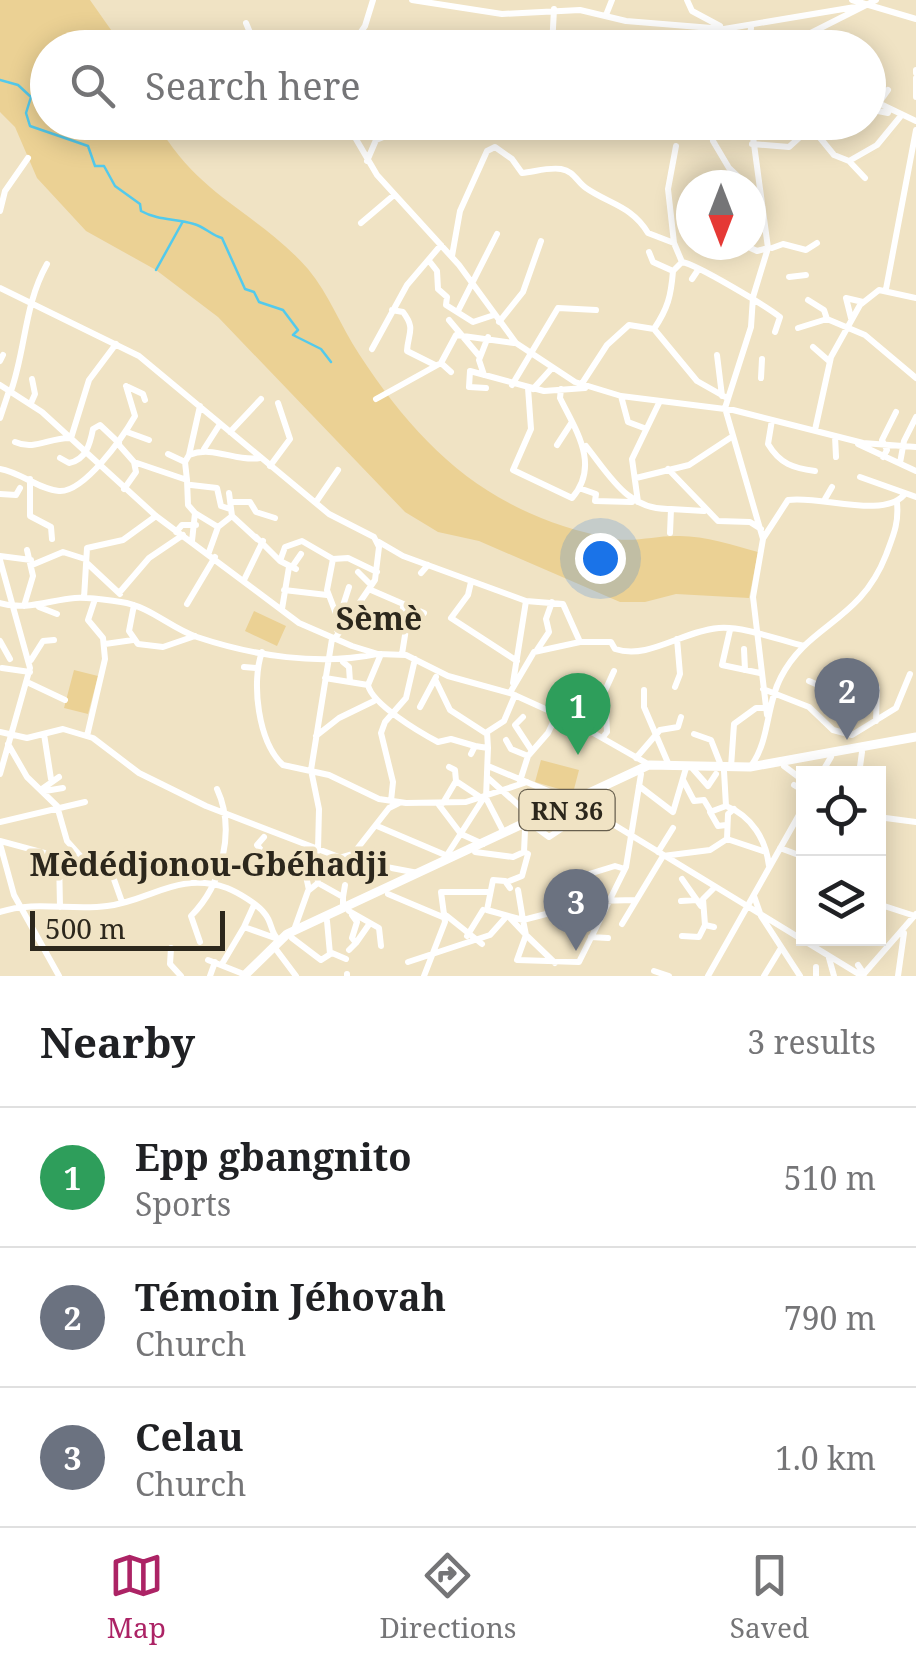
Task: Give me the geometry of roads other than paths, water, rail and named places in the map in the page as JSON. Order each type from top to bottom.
[{"type":"main road","name":"RN 36","points":[[583,804],[649,765],[723,772],[916,739]]},
{"type":"main road","name":"RN 36","points":[[293,934],[446,858],[583,804],[656,768],[723,772],[784,766],[826,755]]},
{"type":"main road","name":"RN 36","points":[[383,890],[531,825]]},
{"type":"main road","name":"RN 36","points":[[247,976],[275,941],[327,921],[347,908]]},
{"type":"street","points":[[362,30],[373,0]]},
{"type":"street","points":[[412,0],[502,14],[566,9],[724,29],[876,0]]},
{"type":"street","points":[[566,9],[570,0]]},
{"type":"street","points":[[606,16],[612,0]]},
{"type":"street","points":[[687,0],[692,11],[724,29]]},
{"type":"street","points":[[814,30],[860,2],[916,19]]},
{"type":"street","points":[[553,30],[554,9]]},
{"type":"street","points":[[246,23],[249,30]]},
{"type":"street","points":[[751,30],[752,26]]},
{"type":"street","points":[[916,74],[916,98]]},
{"type":"street","points":[[886,109],[897,115]]},
{"type":"street","points":[[886,113],[916,121]]},
{"type":"street","points":[[886,132],[897,115]]},
{"type":"street","points":[[886,289],[916,130]]},
{"type":"street","points":[[356,140],[367,161],[452,256],[516,343],[583,387]]},
{"type":"street","points":[[367,161],[376,140]]},
{"type":"street","points":[[752,140],[756,170]]},
{"type":"street","points":[[752,144],[790,147],[796,140]]},
{"type":"street","points":[[822,140],[834,155],[849,161],[865,178]]},
{"type":"street","points":[[849,161],[880,140]]},
{"type":"street","points":[[713,141],[731,170]]},
{"type":"street","points":[[676,146],[668,189],[674,243],[682,262],[752,297],[780,318],[775,332]]},
{"type":"street","points":[[452,256],[462,207],[487,150],[495,147],[512,159],[522,173],[563,169],[575,175],[584,188],[608,196],[641,220],[648,233],[674,243]]},
{"type":"street","points":[[0,211],[5,191],[28,158]]},
{"type":"street","points":[[361,223],[394,195]]},
{"type":"street","points":[[725,397],[751,327],[752,297],[770,248],[766,226]]},
{"type":"street","points":[[458,311],[497,234]]},
{"type":"street","points":[[430,262],[437,271],[438,289],[447,296],[446,304],[474,322],[497,318],[523,292],[540,241]]},
{"type":"street","points":[[766,249],[783,244],[806,250],[817,243]]},
{"type":"street","points":[[372,348],[407,285],[442,245]]},
{"type":"street","points":[[648,252],[653,262],[672,270]]},
{"type":"street","points":[[672,270],[682,262]]},
{"type":"street","points":[[0,418],[5,389],[21,362],[28,304],[47,264]]},
{"type":"street","points":[[654,329],[672,300],[672,270]]},
{"type":"street","points":[[692,278],[698,270]]},
{"type":"street","points":[[789,277],[806,275]]},
{"type":"street","points":[[0,288],[139,356],[341,523],[470,582],[565,608],[580,642]]},
{"type":"street","points":[[814,430],[830,361],[863,302],[886,289],[916,298]]},
{"type":"street","points":[[850,322],[846,298],[863,302]]},
{"type":"street","points":[[808,300],[824,310],[827,319]]},
{"type":"street","points":[[509,383],[562,305],[596,310]]},
{"type":"street","points":[[392,310],[403,312],[411,321],[413,333],[407,351],[451,372]]},
{"type":"street","points":[[798,328],[827,319],[850,322],[916,378]]},
{"type":"street","points":[[449,320],[480,357],[491,397]]},
{"type":"street","points":[[583,387],[606,345],[625,328],[637,324],[654,329],[664,347],[676,351],[682,366],[725,397]]},
{"type":"street","points":[[376,399],[438,364],[453,337],[460,333],[516,343]]},
{"type":"street","points":[[480,357],[488,336]]},
{"type":"street","points":[[70,438],[88,380],[116,344]]},
{"type":"street","points":[[812,347],[830,361]]},
{"type":"street","points":[[717,356],[730,438],[764,538]]},
{"type":"street","points":[[761,378],[762,360]]},
{"type":"street","points":[[552,368],[531,388],[531,429],[512,470],[569,498],[578,488],[586,445]]},
{"type":"street","points":[[486,388],[471,389],[466,382],[470,371],[531,388],[583,387],[660,402],[725,408],[854,441],[916,447]]},
{"type":"street","points":[[32,379],[32,404]]},
{"type":"street","points":[[0,469],[63,491],[80,484],[126,432],[134,412],[126,386],[143,394],[145,400]]},
{"type":"street","points":[[5,389],[32,404],[156,516],[298,623],[380,654]]},
{"type":"street","points":[[560,389],[558,394],[586,445],[636,503]]},
{"type":"street","points":[[622,396],[628,422],[644,428]]},
{"type":"street","points":[[230,432],[261,399]]},
{"type":"street","points":[[636,503],[632,459],[660,402]]},
{"type":"street","points":[[270,466],[290,439],[278,404]]},
{"type":"street","points":[[192,541],[196,526],[195,513],[187,501],[187,458],[200,406]]},
{"type":"street","points":[[883,457],[888,422],[896,412]]},
{"type":"street","points":[[902,446],[916,418]]},
{"type":"street","points":[[772,420],[768,444],[775,455],[784,464],[815,471]]},
{"type":"street","points":[[556,445],[572,421]]},
{"type":"street","points":[[168,454],[187,458],[204,449],[220,424]]},
{"type":"street","points":[[60,458],[74,462],[85,452],[93,429],[100,425],[134,462],[217,488],[220,505],[250,502],[256,512],[275,518]]},
{"type":"street","points":[[126,432],[149,440]]},
{"type":"street","points":[[834,436],[836,457]]},
{"type":"street","points":[[15,442],[38,446],[70,438]]},
{"type":"street","points":[[636,478],[688,464],[730,438]]},
{"type":"street","points":[[854,441],[916,471]]},
{"type":"street","points":[[900,463],[906,450],[902,446]]},
{"type":"street","points":[[204,449],[230,458],[261,458]]},
{"type":"street","points":[[124,489],[135,474],[134,462]]},
{"type":"street","points":[[668,469],[706,511],[724,523],[750,522],[761,529]]},
{"type":"street","points":[[316,502],[338,470]]},
{"type":"street","points":[[860,476],[916,497]]},
{"type":"street","points":[[30,478],[30,516],[50,527],[52,539]]},
{"type":"street","points":[[826,499],[832,487]]},
{"type":"street","points":[[0,494],[16,496],[20,488]]},
{"type":"street","points":[[578,488],[596,494],[596,501],[706,511]]},
{"type":"street","points":[[767,712],[753,588],[764,538],[788,500],[826,499],[854,506],[897,502],[904,495]]},
{"type":"street","points":[[750,767],[761,749],[767,712],[782,673],[804,646],[869,593],[896,532],[897,502]]},
{"type":"street","points":[[187,604],[230,507]]},
{"type":"street","points":[[230,507],[291,569]]},
{"type":"street","points":[[670,534],[671,509]]},
{"type":"street","points":[[195,513],[221,524]]},
{"type":"street","points":[[84,598],[87,548],[118,542],[156,516]]},
{"type":"street","points":[[120,593],[149,558],[180,533],[182,524],[196,526]]},
{"type":"street","points":[[244,580],[259,540]]},
{"type":"street","points":[[280,562],[285,547],[300,542],[313,544],[320,557],[348,558],[377,572]]},
{"type":"street","points":[[334,639],[371,588],[377,572],[378,542]]},
{"type":"street","points":[[0,614],[11,605],[32,562],[27,550]]},
{"type":"street","points":[[0,774],[30,672],[0,558],[32,562],[68,551],[87,562],[131,604],[195,636],[262,652],[347,664],[380,654],[402,654],[436,675],[512,693],[603,737],[649,765]]},
{"type":"street","points":[[282,609],[291,569],[302,554]]},
{"type":"street","points":[[333,559],[327,596],[338,619]]},
{"type":"street","points":[[421,573],[428,564]]},
{"type":"street","points":[[358,572],[371,588],[403,607],[424,613]]},
{"type":"street","points":[[470,582],[468,595],[451,618],[516,658],[580,642],[611,642],[614,649],[631,654],[708,629],[757,633],[804,646]]},
{"type":"street","points":[[330,954],[321,960],[293,934],[309,890],[306,876],[318,850],[320,809],[311,770],[314,738],[338,619],[350,587]]},
{"type":"street","points":[[284,590],[327,596]]},
{"type":"street","points":[[11,605],[36,606],[84,598],[131,604]]},
{"type":"street","points":[[87,736],[105,673],[105,644],[89,622],[95,599]]},
{"type":"street","points":[[487,734],[506,716],[526,600]]},
{"type":"street","points":[[512,693],[550,632],[546,619],[552,602]]},
{"type":"street","points":[[131,604],[129,626],[133,640]]},
{"type":"street","points":[[36,606],[57,614]]},
{"type":"street","points":[[402,654],[406,629],[400,621],[403,607]]},
{"type":"street","points":[[730,630],[721,664],[760,673]]},
{"type":"street","points":[[105,644],[133,640],[158,648],[195,636]]},
{"type":"street","points":[[675,687],[680,674],[676,639]]},
{"type":"street","points":[[30,661],[43,641],[54,640]]},
{"type":"street","points":[[0,645],[10,659]]},
{"type":"street","points":[[744,649],[745,670]]},
{"type":"street","points":[[262,652],[256,668],[270,750],[283,765],[311,770],[391,801],[440,804],[484,798],[503,791],[522,781],[530,754],[548,734],[557,714]]},
{"type":"street","points":[[361,688],[380,654]]},
{"type":"street","points":[[391,801],[393,782],[380,740],[385,722],[406,698],[415,659]]},
{"type":"street","points":[[347,664],[350,682]]},
{"type":"street","points":[[244,667],[256,668]]},
{"type":"street","points":[[2,668],[30,672]]},
{"type":"street","points":[[574,722],[604,692],[614,671]]},
{"type":"street","points":[[763,689],[808,707],[834,730],[852,735],[902,701],[910,674]]},
{"type":"street","points":[[420,707],[436,675]]},
{"type":"street","points":[[436,675],[450,710],[487,734]]},
{"type":"street","points":[[325,678],[361,688],[374,702],[396,712],[436,741],[456,739],[473,750],[488,748]]},
{"type":"street","points":[[809,681],[852,678],[874,707]]},
{"type":"street","points":[[862,687],[869,679],[877,684],[876,722]]},
{"type":"street","points":[[29,683],[65,700]]},
{"type":"street","points":[[644,690],[643,705],[668,764]]},
{"type":"street","points":[[314,738],[339,718],[374,702]]},
{"type":"street","points":[[723,772],[734,724],[756,708],[767,712]]},
{"type":"street","points":[[603,737],[607,732],[606,712]]},
{"type":"street","points":[[506,716],[515,723],[530,754]]},
{"type":"street","points":[[636,758],[654,734],[678,727],[681,717]]},
{"type":"street","points":[[814,725],[819,717]]},
{"type":"street","points":[[515,723],[523,718]]},
{"type":"street","points":[[9,740],[63,729],[87,736],[139,773],[200,804],[344,859],[419,873]]},
{"type":"street","points":[[0,732],[9,740],[31,782],[57,806],[67,841],[85,861]]},
{"type":"street","points":[[43,790],[55,778],[44,734]]},
{"type":"street","points":[[378,826],[446,858],[484,798],[488,778],[487,734]]},
{"type":"street","points":[[694,734],[711,740],[723,772],[730,808],[727,838]]},
{"type":"street","points":[[852,735],[858,766]]},
{"type":"street","points":[[506,740],[509,748],[530,754]]},
{"type":"street","points":[[823,766],[826,755]]},
{"type":"street","points":[[488,766],[583,804],[829,958],[828,966],[843,973],[848,968],[863,975]]},
{"type":"street","points":[[784,766],[796,776]]},
{"type":"street","points":[[449,767],[455,770],[459,784],[484,798],[505,834]]},
{"type":"street","points":[[639,786],[672,812],[676,790],[689,768]]},
{"type":"street","points":[[469,938],[486,908],[494,879],[511,887],[523,920],[526,935],[518,960],[568,968],[579,962],[625,869],[634,838],[641,774]]},
{"type":"street","points":[[488,778],[531,825],[550,837],[567,826],[583,804]]},
{"type":"street","points":[[683,780],[694,801],[704,800],[712,821],[726,825]]},
{"type":"street","points":[[440,804],[459,784]]},
{"type":"street","points":[[43,790],[63,788]]},
{"type":"street","points":[[200,942],[192,914],[212,885],[225,846],[217,789]]},
{"type":"street","points":[[0,822],[85,802]]},
{"type":"street","points":[[264,837],[257,847],[273,860],[314,865],[344,859],[378,826],[389,808],[400,802]]},
{"type":"street","points":[[440,804],[461,834],[484,844]]},
{"type":"street","points":[[710,810],[730,808],[758,832],[766,852],[767,872]]},
{"type":"street","points":[[886,818],[916,822]]},
{"type":"street","points":[[708,976],[796,820]]},
{"type":"street","points":[[524,852],[531,825]]},
{"type":"street","points":[[622,924],[673,828]]},
{"type":"street","points":[[727,838],[766,852]]},
{"type":"street","points":[[660,854],[710,850],[727,838]]},
{"type":"street","points":[[0,843],[85,861],[111,871],[122,902]]},
{"type":"street","points":[[0,843],[20,906],[59,976]]},
{"type":"street","points":[[780,848],[799,856]]},
{"type":"street","points":[[475,852],[514,856],[524,852]]},
{"type":"street","points":[[511,887],[522,876],[528,854],[524,852]]},
{"type":"street","points":[[58,858],[60,907]]},
{"type":"street","points":[[314,865],[318,883],[380,930],[380,946]]},
{"type":"street","points":[[590,874],[616,866],[625,869]]},
{"type":"street","points":[[682,879],[701,899],[705,925],[699,936],[682,936]]},
{"type":"street","points":[[309,890],[318,883]]},
{"type":"street","points":[[0,912],[20,906],[104,907],[172,885],[212,885],[265,914],[275,941],[296,976]]},
{"type":"street","points":[[345,885],[347,908],[357,926],[354,941],[370,923]]},
{"type":"street","points":[[681,901],[701,899],[714,888]]},
{"type":"street","points":[[383,890],[447,919],[482,944]]},
{"type":"street","points":[[424,976],[447,919],[441,892],[488,892]]},
{"type":"street","points":[[754,896],[761,916],[799,974]]},
{"type":"street","points":[[486,908],[523,920],[610,901],[635,900]]},
{"type":"street","points":[[210,976],[215,962],[244,927],[254,905]]},
{"type":"street","points":[[863,975],[915,915],[886,906]]},
{"type":"street","points":[[508,917],[556,964]]},
{"type":"street","points":[[408,962],[469,938],[490,935],[508,917]]},
{"type":"street","points":[[327,921],[330,954]]},
{"type":"street","points":[[705,925],[714,928]]},
{"type":"street","points":[[244,927],[275,941]]},
{"type":"street","points":[[898,976],[904,930]]},
{"type":"street","points":[[591,936],[608,938]]},
{"type":"street","points":[[171,948],[170,964],[181,976]]},
{"type":"street","points":[[764,976],[781,948]]},
{"type":"street","points":[[330,954],[346,959]]},
{"type":"street","points":[[215,962],[247,976]]},
{"type":"street","points":[[858,965],[863,975]]},
{"type":"street","points":[[654,971],[669,976]]},
{"type":"waterway","points":[[0,80],[18,85],[30,96]]},
{"type":"waterway","points":[[30,100],[26,113],[30,126]]},
{"type":"waterway","points":[[71,140],[88,146],[95,166],[104,166],[115,186],[140,204],[141,211],[194,224],[222,238],[245,289],[254,292],[259,302],[283,310],[298,330],[293,335],[321,349],[331,362]]},
{"type":"waterway","points":[[156,270],[182,223]]},
{"type":"place","name":"Témoin Jéhovah","points":[[847,740]]},
{"type":"place","name":"Epp gbangnito","points":[[578,755]]},
{"type":"place","name":"Celau","points":[[576,951]]},
{"type":"district","name":"Sèmè","points":[[379,617]]},
{"type":"district","name":"Mèdédjonou-Gbéhadji","points":[[209,863]]}]
